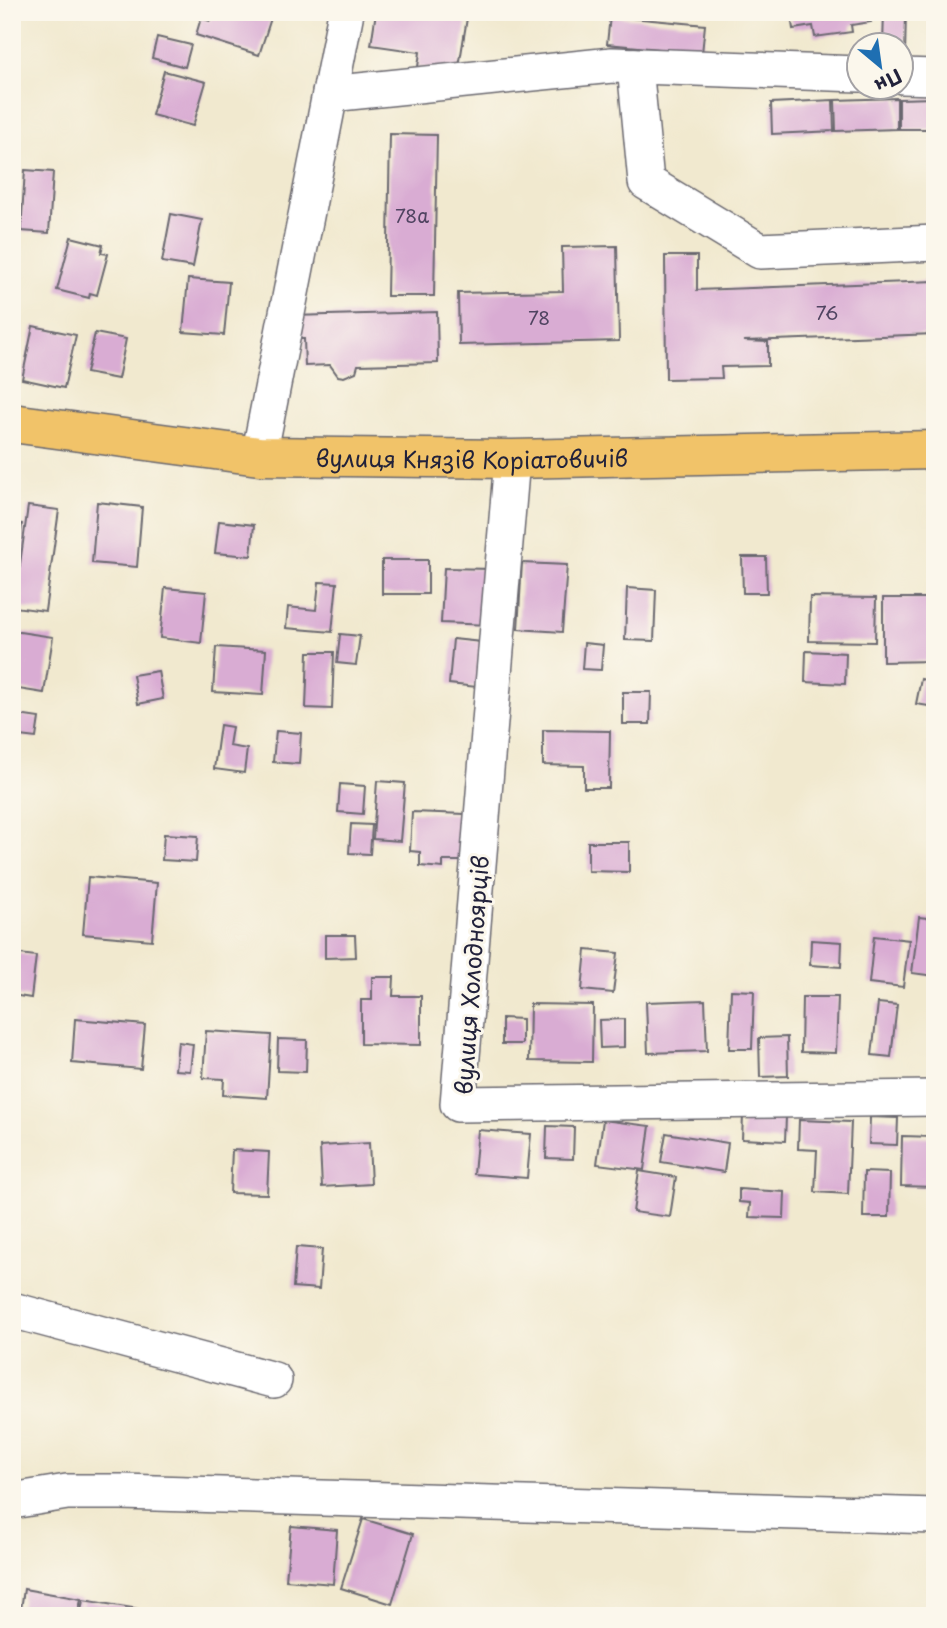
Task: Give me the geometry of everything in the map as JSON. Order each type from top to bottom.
[{"type":"main road","name":"вулиця Князів Коріатовичів","points":[[12,423],[259,456],[512,459],[935,450]]},
{"type":"street","points":[[259,456],[346,12]]},
{"type":"street","points":[[330,94],[612,65],[846,74]]},
{"type":"street","points":[[635,66],[646,182],[748,244],[760,251],[935,243]]},
{"type":"street","points":[[916,76],[935,77]]},
{"type":"street","name":"вулиця Холодноярців","points":[[512,459],[458,1104],[935,1098]]},
{"type":"street","points":[[12,1310],[274,1380]]},
{"type":"street","points":[[12,1501],[67,1492],[122,1492],[935,1516]]},
{"type":"building","points":[[212,12],[273,12],[259,55],[196,35],[201,18],[210,21]]},
{"type":"building","points":[[376,12],[468,12],[458,73],[418,67],[420,52],[371,45]]},
{"type":"building","points":[[782,12],[869,12],[871,22],[851,25],[852,32],[815,37],[813,26],[793,29],[791,16],[783,18]]},
{"type":"building","points":[[884,12],[906,12],[906,32],[883,32]]},
{"type":"building","points":[[610,16],[705,25],[702,53],[607,44]]},
{"type":"building","points":[[157,37],[191,45],[185,67],[152,58]]},
{"type":"building","points":[[164,71],[206,82],[193,126],[152,115]]},
{"type":"building","points":[[916,98],[933,98],[933,129],[899,129],[899,102],[916,102]]},
{"type":"building","points":[[833,100],[834,131],[772,134],[771,103]]},
{"type":"building","points":[[835,100],[897,102],[897,129],[836,131]]},
{"type":"building","points":[[390,134],[437,135],[434,296],[387,296]]},
{"type":"building","points":[[25,170],[53,172],[49,233],[21,231]]},
{"type":"building","points":[[171,214],[202,220],[193,267],[162,262]]},
{"type":"building","points":[[71,237],[103,245],[101,253],[108,254],[97,295],[90,293],[89,298],[57,290]]},
{"type":"building","points":[[617,246],[619,341],[459,345],[458,293],[563,291],[562,247]]},
{"type":"building","points":[[665,256],[697,256],[697,290],[935,281],[935,334],[744,341],[768,342],[768,366],[721,367],[722,378],[666,379]]},
{"type":"building","points":[[188,279],[229,282],[224,335],[183,332]]},
{"type":"building","points":[[437,312],[438,363],[358,365],[356,372],[344,377],[338,376],[330,365],[305,366],[304,339],[292,339],[292,316]]},
{"type":"building","points":[[33,326],[76,335],[64,388],[22,379]]},
{"type":"building","points":[[95,333],[126,339],[118,379],[86,373]]},
{"type":"building","points":[[97,502],[142,507],[137,567],[92,563]]},
{"type":"building","points":[[28,506],[59,510],[45,611],[14,607]]},
{"type":"building","points":[[219,521],[254,525],[251,556],[215,553]]},
{"type":"building","points":[[12,523],[22,524],[18,556],[12,555]]},
{"type":"building","points":[[742,557],[766,557],[767,593],[743,593]]},
{"type":"building","points":[[382,560],[428,560],[428,594],[382,594]]},
{"type":"building","points":[[522,563],[567,565],[562,632],[518,629]]},
{"type":"building","points":[[444,568],[492,569],[490,625],[441,623]]},
{"type":"building","points":[[319,582],[337,583],[332,632],[286,628],[288,607],[316,610]]},
{"type":"building","points":[[165,588],[206,592],[201,643],[160,638]]},
{"type":"building","points":[[627,588],[656,590],[654,641],[625,640]]},
{"type":"building","points":[[810,597],[876,598],[875,642],[809,641]]},
{"type":"building","points":[[883,598],[935,598],[935,661],[883,662]]},
{"type":"building","points":[[13,631],[53,637],[44,693],[12,688]]},
{"type":"building","points":[[340,634],[360,636],[356,665],[337,663]]},
{"type":"building","points":[[453,639],[481,642],[477,687],[449,684]]},
{"type":"building","points":[[584,643],[603,645],[601,670],[582,669]]},
{"type":"building","points":[[216,647],[266,650],[263,695],[213,692]]},
{"type":"building","points":[[806,651],[846,653],[845,684],[805,682]]},
{"type":"building","points":[[308,652],[334,652],[332,709],[306,708]]},
{"type":"building","points":[[158,671],[163,699],[138,704],[133,675]]},
{"type":"building","points":[[921,679],[935,682],[935,707],[916,704]]},
{"type":"building","points":[[623,692],[651,692],[650,724],[623,724]]},
{"type":"building","points":[[12,714],[39,718],[36,738],[12,735]]},
{"type":"building","points":[[220,725],[232,727],[229,746],[247,749],[244,773],[214,769]]},
{"type":"building","points":[[543,730],[610,731],[609,788],[584,788],[584,766],[543,765]]},
{"type":"building","points":[[276,731],[301,733],[299,764],[273,762]]},
{"type":"building","points":[[377,781],[405,783],[400,841],[373,839]]},
{"type":"building","points":[[340,784],[365,786],[363,814],[338,812]]},
{"type":"building","points":[[412,812],[465,814],[462,861],[443,861],[443,868],[420,866],[420,852],[410,851]]},
{"type":"building","points":[[351,824],[372,825],[370,854],[349,853]]},
{"type":"building","points":[[164,834],[198,836],[196,862],[162,860]]},
{"type":"building","points":[[588,842],[629,842],[629,872],[588,871]]},
{"type":"building","points":[[88,877],[157,883],[152,940],[83,934]]},
{"type":"building","points":[[919,917],[935,919],[935,976],[912,973]]},
{"type":"building","points":[[325,935],[355,935],[356,957],[325,958]]},
{"type":"building","points":[[874,936],[909,940],[903,987],[869,983]]},
{"type":"building","points":[[811,940],[842,942],[841,967],[810,965]]},
{"type":"building","points":[[586,950],[618,953],[613,993],[582,990]]},
{"type":"building","points":[[12,953],[36,956],[31,998],[12,995]]},
{"type":"building","points":[[372,977],[394,977],[393,996],[421,996],[421,1045],[361,1044],[361,1000],[372,1000]]},
{"type":"building","points":[[731,990],[754,991],[752,1049],[729,1049]]},
{"type":"building","points":[[802,997],[838,997],[836,1053],[801,1052]]},
{"type":"building","points":[[705,1000],[707,1051],[648,1053],[646,1002]]},
{"type":"building","points":[[878,1003],[897,1005],[891,1057],[872,1055]]},
{"type":"building","points":[[530,1004],[593,1005],[592,1062],[529,1061]]},
{"type":"building","points":[[502,1018],[522,1019],[522,1044],[502,1044]]},
{"type":"building","points":[[75,1019],[145,1025],[141,1069],[72,1063]]},
{"type":"building","points":[[624,1019],[624,1047],[600,1048],[599,1020]]},
{"type":"building","points":[[206,1031],[271,1035],[267,1098],[223,1095],[224,1079],[203,1078]]},
{"type":"building","points":[[787,1037],[788,1076],[760,1077],[759,1038]]},
{"type":"building","points":[[278,1039],[307,1040],[306,1072],[277,1071]]},
{"type":"building","points":[[178,1042],[193,1044],[190,1071],[175,1070]]},
{"type":"building","points":[[743,1116],[786,1117],[785,1141],[742,1139]]},
{"type":"building","points":[[870,1117],[898,1118],[897,1145],[869,1144]]},
{"type":"building","points":[[603,1120],[650,1126],[644,1170],[597,1164]]},
{"type":"building","points":[[799,1120],[851,1122],[848,1194],[815,1192],[817,1150],[798,1149]]},
{"type":"building","points":[[547,1126],[574,1127],[573,1159],[546,1158]]},
{"type":"building","points":[[478,1130],[531,1134],[527,1178],[474,1174]]},
{"type":"building","points":[[666,1133],[728,1143],[724,1172],[661,1162]]},
{"type":"building","points":[[902,1136],[935,1137],[935,1187],[901,1186]]},
{"type":"building","points":[[369,1143],[371,1184],[322,1187],[320,1146]]},
{"type":"building","points":[[232,1150],[269,1152],[267,1194],[230,1193]]},
{"type":"building","points":[[639,1171],[676,1177],[670,1217],[633,1212]]},
{"type":"building","points":[[864,1172],[890,1173],[889,1217],[863,1217]]},
{"type":"building","points":[[739,1189],[785,1192],[784,1218],[749,1217],[750,1203],[739,1202]]},
{"type":"building","points":[[296,1247],[322,1249],[319,1289],[293,1287]]},
{"type":"building","points":[[363,1519],[413,1534],[392,1604],[341,1588]]},
{"type":"building","points":[[291,1526],[337,1530],[333,1584],[286,1580]]},
{"type":"building","points":[[24,1589],[81,1599],[78,1616],[20,1616]]},
{"type":"building","points":[[83,1600],[170,1614],[170,1616],[80,1616]]}]
